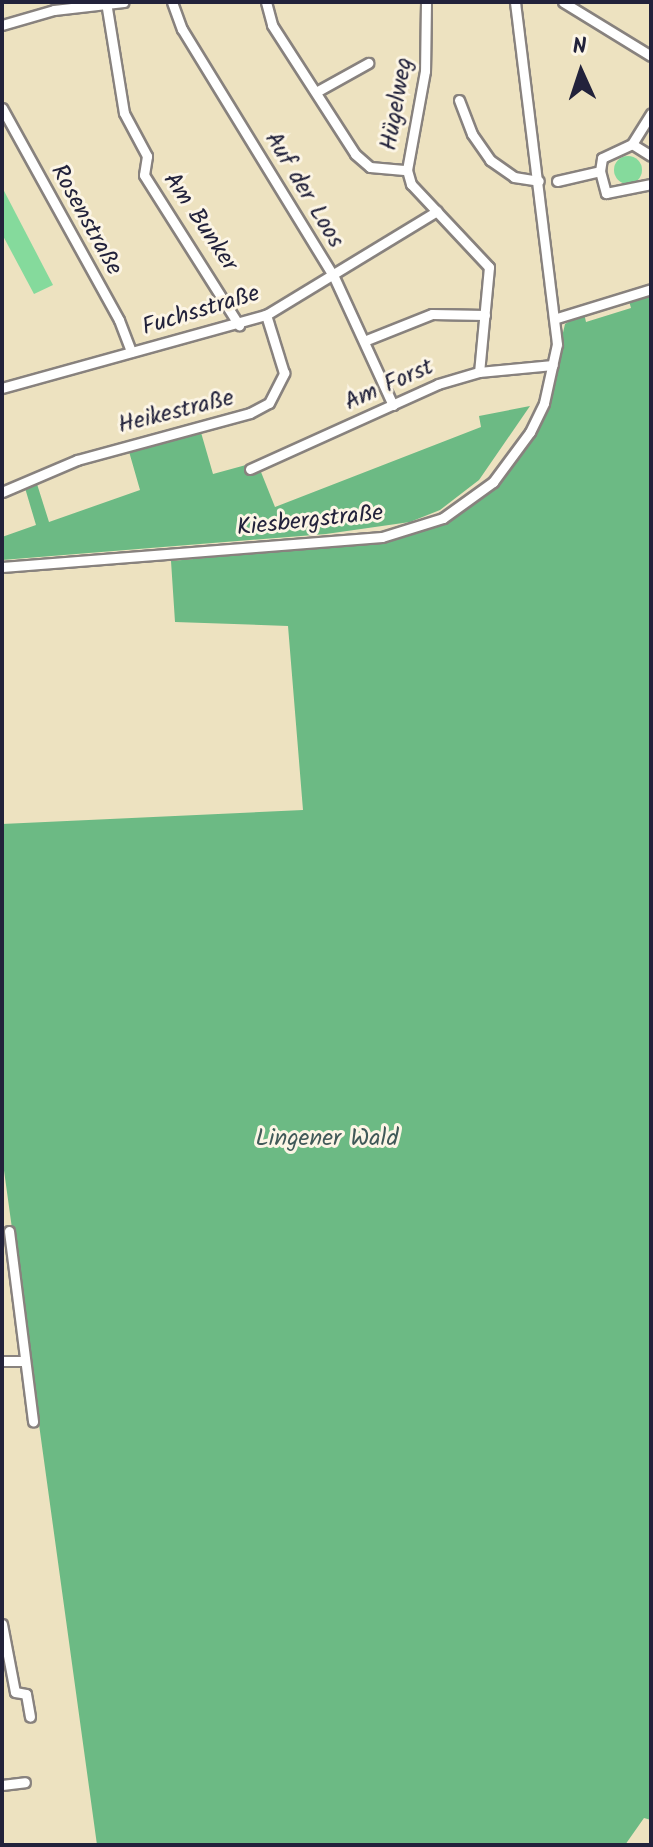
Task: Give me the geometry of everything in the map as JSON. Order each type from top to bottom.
[{"type":"street","points":[[2,25],[106,2],[124,2]]},
{"type":"street","name":"Am Bunker","points":[[106,2],[124,113],[147,156],[144,175],[239,325]]},
{"type":"street","name":"Auf der Loos","points":[[172,2],[182,29],[334,277],[393,405]]},
{"type":"street","points":[[266,2],[272,25],[363,163],[407,170]]},
{"type":"street","name":"Hügelweg","points":[[426,2],[425,71],[407,170],[411,184],[489,267],[479,372]]},
{"type":"street","name":"Kiesbergstraße","points":[[2,567],[382,537],[443,518],[493,482],[513,458],[544,403],[553,365],[557,318],[515,2]]},
{"type":"street","points":[[563,2],[651,56]]},
{"type":"street","points":[[316,92],[368,63]]},
{"type":"street","points":[[459,100],[472,134],[490,160],[514,177],[539,181]]},
{"type":"street","name":"Rosenstraße","points":[[2,108],[119,320],[131,352]]},
{"type":"street","points":[[651,114],[632,144],[605,155],[600,171],[606,193],[651,184]]},
{"type":"street","points":[[632,144],[651,156]]},
{"type":"street","points":[[557,181],[600,171]]},
{"type":"street","name":"Fuchsstraße","points":[[3,384],[239,325],[266,315],[334,277],[437,211]]},
{"type":"street","points":[[557,318],[651,289]]},
{"type":"street","points":[[364,341],[432,314],[485,315]]},
{"type":"street","name":"Heikestraße","points":[[2,492],[77,460],[250,413],[269,403],[284,373],[266,315]]},
{"type":"street","name":"Am Forst","points":[[250,469],[393,405],[479,372],[553,365]]},
{"type":"street","points":[[9,1231],[33,1421]]},
{"type":"street","points":[[2,1361],[24,1361]]},
{"type":"street","points":[[2,1624],[15,1692]]},
{"type":"street","points":[[2,1694],[26,1694],[30,1717]]},
{"type":"street","points":[[2,1785],[25,1782]]},
{"type":"green space","points":[[628,156],[638,160],[642,170],[638,180],[628,184],[618,180],[614,170],[618,160]]},
{"type":"green space","points":[[2,187],[53,285],[34,294],[2,234]]},
{"type":"green space","name":"Lingener Wald","points":[[651,292],[651,1820],[644,1818],[625,1845],[97,1845],[2,1156],[2,824],[303,810],[288,626],[175,622],[171,561],[384,542],[445,521],[493,482],[547,403],[565,324],[584,313],[586,322],[631,308],[629,301]]},
{"type":"green space","points":[[530,406],[479,480],[440,510],[410,522],[326,534],[2,560],[2,537],[36,525],[25,488],[37,484],[49,522],[140,490],[128,448],[200,429],[213,474],[257,462],[275,507],[481,427],[479,416]]}]
